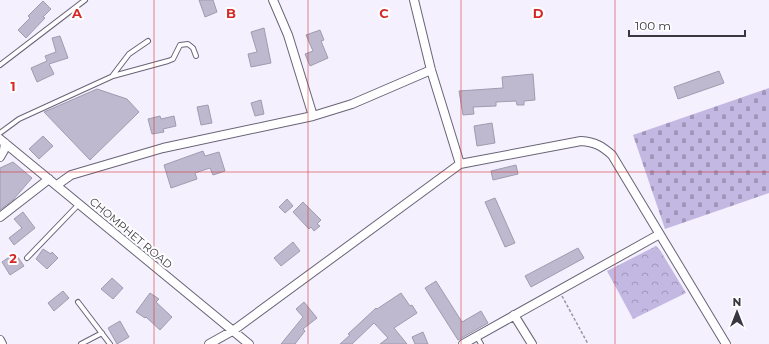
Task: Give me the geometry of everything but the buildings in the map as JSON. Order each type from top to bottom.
[{"type":"street","points":[[273,0],[288,35],[313,116]]},
{"type":"street","points":[[414,0],[431,70],[460,164]]},
{"type":"street","points":[[57,185],[71,175],[163,148],[313,116],[352,104],[431,70]]},
{"type":"street","points":[[0,157],[4,150],[3,141]]},
{"type":"street","name":"CHOMPHET ROAD","points":[[3,141],[80,204],[147,262],[234,330],[249,344]]},
{"type":"street","points":[[209,344],[234,330],[460,164],[581,141],[592,142],[602,146],[612,155],[658,235],[726,344]]},
{"type":"street","points":[[0,217],[49,179]]},
{"type":"street","points":[[464,344],[658,235]]},
{"type":"street","points":[[514,315],[532,344]]},
{"type":"street","points":[[0,340],[2,344]]},
{"type":"lane","points":[[0,65],[85,0]]},
{"type":"lane","points":[[113,76],[129,54],[148,41]]},
{"type":"lane","points":[[0,133],[19,119],[113,76],[168,61],[173,58],[180,45],[184,44],[193,48],[196,56]]},
{"type":"lane","points":[[27,258],[80,204]]},
{"type":"lane","points":[[78,302],[110,344]]},
{"type":"lane","points":[[81,344],[102,333]]},
{"type":"lane","points":[[477,336],[481,344]]},
{"type":"path","points":[[559,290],[588,344]]},
{"type":"green space","points":[[769,88],[769,193],[665,229],[633,135]]},
{"type":"green space","points":[[656,246],[660,250],[686,293],[633,319],[607,271]]}]
